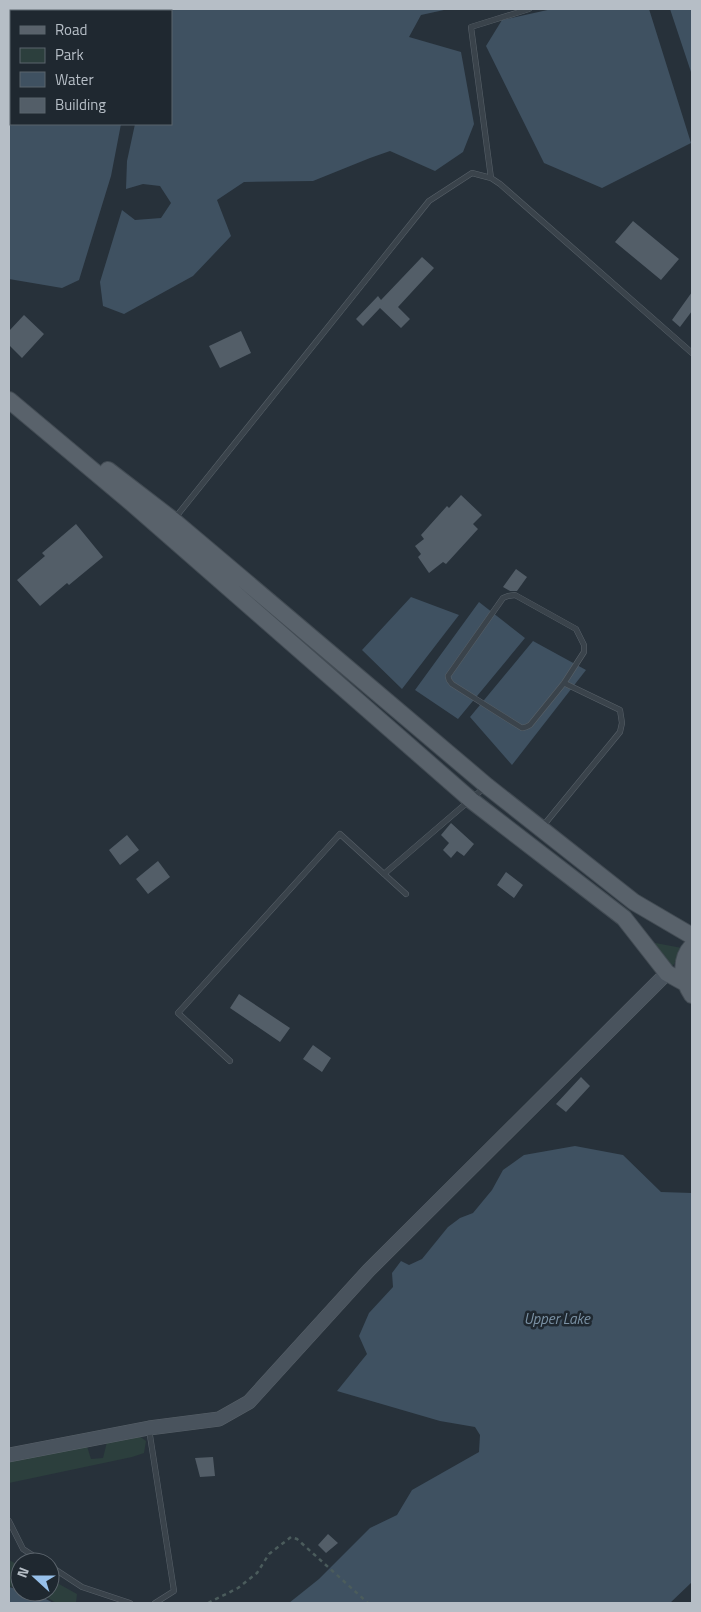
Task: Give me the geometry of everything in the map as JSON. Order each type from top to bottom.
[{"type":"main road","points":[[9,390],[26,406],[173,520],[486,786],[634,902],[692,936]]},
{"type":"main road","points":[[9,400],[127,499],[471,800],[624,918],[667,973],[689,989]]},
{"type":"main road","points":[[689,989],[683,971],[684,959],[692,946]]},
{"type":"street","points":[[9,1455],[149,1428],[219,1419],[249,1402],[369,1270],[667,973]]},
{"type":"lane","points":[[491,178],[471,27],[530,9]]},
{"type":"lane","points":[[173,520],[429,201],[472,173],[491,178],[507,190],[692,353]]},
{"type":"lane","points":[[515,595],[576,629],[584,645],[584,652],[564,683],[530,725],[522,728],[452,684],[448,676],[503,598],[515,595]]},
{"type":"lane","points":[[541,828],[620,732],[622,723],[620,710],[564,683]]},
{"type":"lane","points":[[384,874],[486,786]]},
{"type":"lane","points":[[230,1061],[178,1013],[340,834],[406,894]]},
{"type":"lane","points":[[149,1428],[174,1592],[155,1603]]},
{"type":"lane","points":[[9,1521],[22,1549],[27,1552]]},
{"type":"lane","points":[[60,1573],[82,1587],[130,1603]]},
{"type":"path","points":[[208,1603],[238,1588],[257,1573],[270,1554],[291,1537],[297,1539],[368,1603]]},
{"type":"green space","points":[[650,942],[682,948],[679,959],[670,968]]},
{"type":"green space","points":[[138,1435],[146,1441],[144,1453],[9,1483],[9,1462],[11,1461],[86,1443],[91,1459],[103,1458],[108,1438]]},
{"type":"green space","points":[[9,1560],[10,1586],[9,1586]]},
{"type":"green space","points":[[60,1585],[77,1594],[76,1603],[54,1602],[60,1602]]},
{"type":"water","points":[[9,9],[145,9],[10,10],[9,30]]},
{"type":"water","points":[[444,9],[421,15],[409,37],[461,52],[474,124],[463,152],[435,171],[390,151],[313,181],[244,182],[217,200],[231,236],[193,276],[124,314],[103,306],[100,282],[122,210],[135,220],[161,218],[171,203],[160,186],[143,184],[126,189],[127,161],[135,125],[172,125],[172,10],[160,10]]},
{"type":"water","points":[[552,9],[649,9],[691,143],[602,188],[544,163],[486,46],[502,20]]},
{"type":"water","points":[[670,9],[692,9],[692,75]]},
{"type":"water","points":[[10,110],[10,125],[121,125],[111,176],[79,280],[62,288],[9,279]]},
{"type":"water","points":[[411,597],[459,615],[402,689],[362,650]]},
{"type":"water","points":[[479,602],[525,638],[458,719],[415,690]]},
{"type":"water","points":[[533,641],[586,670],[512,765],[470,717]]},
{"type":"water","name":"Upper Lake","points":[[575,1146],[623,1155],[661,1192],[692,1193],[692,1582],[670,1603],[289,1603],[319,1579],[370,1528],[397,1515],[412,1490],[479,1452],[480,1435],[475,1427],[440,1421],[337,1391],[367,1354],[359,1336],[369,1313],[393,1287],[392,1273],[401,1261],[409,1265],[422,1259],[448,1227],[460,1218],[473,1213],[492,1190],[503,1170],[524,1155]]},
{"type":"water","points":[[9,1587],[10,1602],[53,1603],[9,1603]]},
{"type":"building","points":[[633,221],[679,259],[661,280],[615,242]]},
{"type":"building","points":[[422,257],[434,268],[398,307],[410,319],[401,328],[380,308],[363,326],[356,319],[378,296],[381,300]]},
{"type":"building","points":[[692,292],[692,311],[680,327],[672,320]]},
{"type":"building","points":[[24,315],[44,334],[22,358],[9,345],[9,331]]},
{"type":"building","points":[[241,331],[251,353],[220,368],[209,346]]},
{"type":"building","points":[[461,495],[482,515],[473,524],[478,529],[446,564],[443,562],[429,573],[418,557],[421,554],[415,546],[424,539],[421,535],[447,506],[449,508]]},
{"type":"building","points":[[76,524],[103,557],[69,585],[67,583],[40,606],[17,580],[45,556],[42,553]]},
{"type":"building","points":[[516,569],[527,577],[517,591],[510,591],[503,587]]},
{"type":"building","points":[[451,823],[474,844],[464,856],[457,851],[451,858],[443,850],[449,843],[441,835]]},
{"type":"building","points":[[127,835],[139,850],[120,865],[109,850]]},
{"type":"building","points":[[158,861],[170,877],[148,894],[136,879]]},
{"type":"building","points":[[506,872],[523,885],[514,898],[497,885]]},
{"type":"building","points":[[239,994],[290,1028],[280,1042],[230,1008]]},
{"type":"building","points":[[313,1045],[331,1058],[322,1072],[303,1059]]},
{"type":"building","points":[[581,1077],[590,1086],[566,1112],[556,1104]]},
{"type":"building","points":[[213,1457],[215,1476],[200,1477],[195,1458]]},
{"type":"building","points":[[328,1534],[338,1543],[326,1553],[318,1545]]}]
